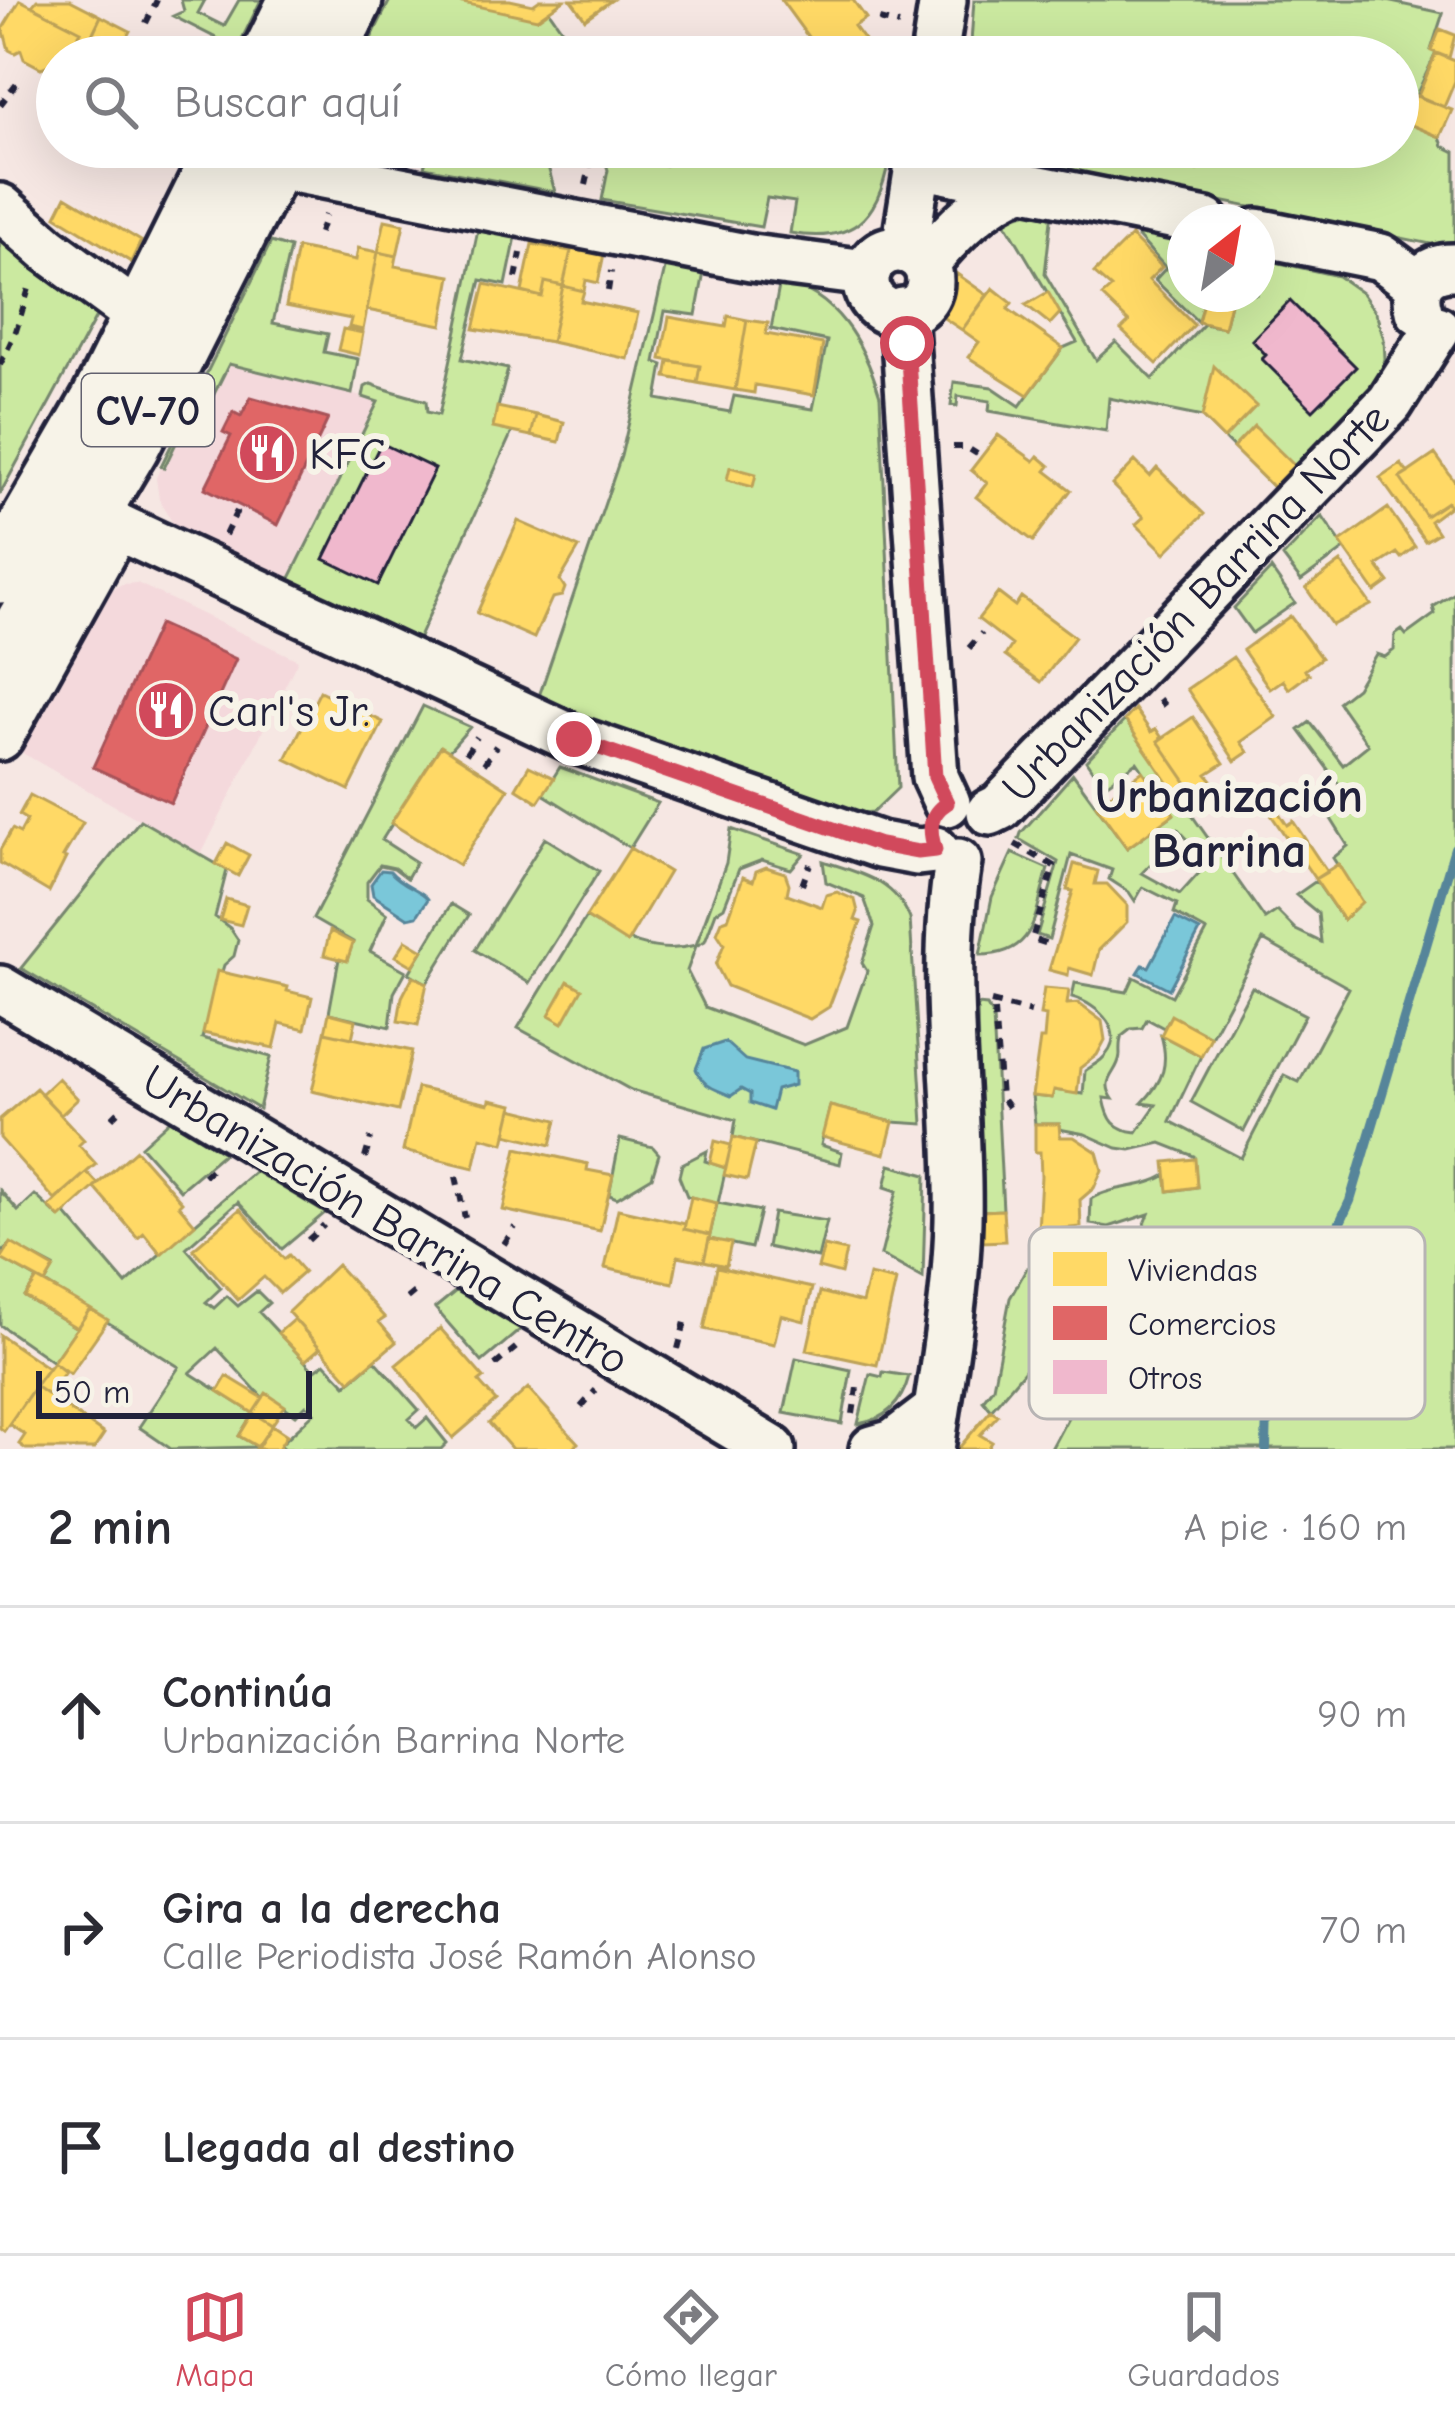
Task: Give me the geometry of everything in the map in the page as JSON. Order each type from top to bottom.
[{"type":"main road","points":[[280,36],[298,0]]},
{"type":"main road","points":[[335,36],[352,0]]},
{"type":"main road","name":"CV-70","points":[[0,574],[142,318],[249,168]]},
{"type":"main road","name":"CV-70","points":[[0,665],[103,521],[130,446],[253,168]]},
{"type":"street","points":[[937,36],[943,0]]},
{"type":"street","points":[[330,168],[751,258],[866,273]]},
{"type":"street","points":[[920,168],[916,256],[931,288],[916,309],[891,314],[870,298],[866,273],[880,253],[916,256],[977,210],[1023,185]]},
{"type":"street","points":[[963,168],[1167,214]]},
{"type":"street","points":[[0,207],[47,249],[142,318]]},
{"type":"street","points":[[1275,235],[1381,256],[1437,276],[1414,297],[1420,317],[1446,330]]},
{"type":"street","name":"Urbanización Barrina Norte","points":[[903,311],[935,777],[977,817],[1000,807],[1390,403],[1446,330]]},
{"type":"street","points":[[0,737],[103,521],[574,739],[880,845],[972,863],[989,851],[977,817]]},
{"type":"street","points":[[873,1449],[934,1430],[952,1305],[958,1221],[946,856]]},
{"type":"street","name":"Urbanización Barrina Centro","points":[[0,988],[772,1449]]},
{"type":"path","points":[[146,23],[157,0]]},
{"type":"path","points":[[0,105],[19,80]]},
{"type":"path","points":[[0,365],[47,249]]},
{"type":"path","points":[[222,541],[237,512]]},
{"type":"path","points":[[977,817],[1054,866],[1032,938],[1048,944]]},
{"type":"path","points":[[990,1002],[996,1016],[1001,1096],[1011,1111]]},
{"type":"shaded area","points":[[213,360],[378,401],[288,582],[186,533],[173,524],[159,499],[156,478]]},
{"type":"shaded area","points":[[137,583],[298,660],[201,855],[19,751],[104,594],[122,584]]},
{"type":"green space","points":[[181,0],[205,0],[198,13],[224,26],[239,0],[261,0],[243,36],[212,36],[173,16],[184,11]]},
{"type":"green space","points":[[390,0],[450,0],[549,11],[565,34],[565,36],[372,36]]},
{"type":"green space","points":[[974,0],[1382,0],[1443,13],[1431,50],[1436,53],[1419,89],[1419,36],[971,36]]},
{"type":"green space","points":[[1419,128],[1440,137],[1443,146],[1455,152],[1455,249],[1275,212],[1275,204],[1235,204],[1058,168],[1419,168]]},
{"type":"green space","points":[[429,168],[548,168],[555,192]]},
{"type":"green space","points":[[887,168],[874,206],[863,219],[834,234],[814,236],[790,233],[795,202],[767,198],[761,227],[602,200],[608,170]]},
{"type":"green space","points":[[1031,211],[1052,211],[1045,274],[1096,360],[1116,342],[1153,379],[1204,324],[1224,328],[1228,312],[1275,312],[1275,262],[1338,276],[1362,293],[1376,313],[1384,339],[1385,359],[1375,390],[1278,492],[1202,417],[1109,398],[1106,431],[989,411],[990,401],[958,396],[957,406],[951,405],[954,382],[992,387],[1020,406],[1063,348],[1077,342],[1004,220]]},
{"type":"green space","points":[[479,225],[517,232],[506,285],[481,280],[462,359],[508,369],[493,427],[512,432],[416,644],[288,582],[378,402],[363,397],[365,387],[371,384],[426,401],[427,412],[439,415]]},
{"type":"green space","points":[[0,228],[95,305],[96,317],[0,494]]},
{"type":"green space","points":[[1131,229],[1167,237],[1167,292],[1155,280],[1166,268]]},
{"type":"green space","points":[[271,242],[290,248],[273,323],[328,334],[324,352],[358,359],[352,394],[229,364],[213,396],[201,391],[164,468],[161,466]]},
{"type":"green space","points":[[667,260],[705,267],[696,315],[665,311],[655,362],[663,365],[657,399],[730,412],[734,396],[813,409],[827,341],[771,329],[780,281],[800,287],[832,309],[856,340],[873,377],[880,396],[898,788],[873,812],[851,814],[537,702],[621,456]]},
{"type":"green space","points":[[1322,516],[1345,549],[1301,581],[1283,557]]},
{"type":"green space","points":[[1271,569],[1295,603],[1252,633],[1234,608]]},
{"type":"green space","points":[[1455,593],[1455,1449],[1051,1449],[1067,1419],[1425,1419],[1425,1227],[1144,1227],[1149,1214],[1109,1227],[1090,1224],[1091,1199],[1109,1191],[1166,1175],[1169,1191],[1197,1187],[1194,1156],[1161,1143],[1117,1148],[1059,1129],[1059,1124],[1035,1124],[1032,1096],[1052,1098],[1054,1090],[1083,1094],[1085,1071],[1101,1060],[1113,1040],[1101,1013],[1072,997],[1075,983],[1127,992],[1134,977],[1172,996],[1207,931],[1174,913],[1177,904],[1143,887],[1135,901],[1109,879],[1112,870],[1071,855],[1049,939],[1037,935],[1058,862],[1019,839],[1073,774],[1127,848],[1173,815],[1137,762],[1103,786],[1086,761],[1125,720],[1265,919],[1277,911],[1296,930],[1321,942],[1318,913],[1296,895],[1316,881],[1343,920],[1361,902],[1333,858],[1348,846],[1328,814],[1347,795],[1299,730],[1310,722],[1343,765],[1368,745],[1338,702],[1356,688],[1376,654],[1385,657],[1394,650],[1395,635],[1402,630],[1406,635],[1435,614],[1433,607]],"holes":[[[1178,829],[1209,862],[1180,894],[1142,873]],[[1263,940],[1349,988],[1299,1082],[1284,1075],[1241,1158],[1170,1121],[1201,1056],[1161,1035],[1163,1071],[1142,1103],[1156,1105],[1137,1132],[1113,1122],[1104,1098],[1113,1099],[1108,1086],[1119,1062],[1122,1036],[1142,1028],[1147,1019],[1164,1028],[1171,1016],[1211,1037]]]},
{"type":"green space","points":[[423,706],[470,727],[449,751],[440,747],[382,840],[416,862],[407,878],[380,865],[367,882],[367,899],[387,914],[370,951],[406,971],[394,993],[390,1027],[329,1013],[339,959],[347,960],[353,942],[313,919]]},
{"type":"green space","points":[[560,767],[658,803],[630,848],[543,794]]},
{"type":"green space","points":[[140,820],[227,870],[215,917],[238,940],[234,956],[224,965],[202,1038],[271,1057],[259,1109],[21,968]]},
{"type":"green space","points":[[731,829],[804,854],[791,869],[762,860],[739,869],[724,907],[716,912],[705,941],[696,946],[687,971],[705,1007],[804,1045],[847,1027],[867,971],[862,963],[874,926],[864,898],[826,882],[823,861],[885,887],[910,919],[923,1124],[893,1122],[830,1106],[821,1145],[842,1152],[840,1164],[733,1137],[736,1120],[631,1090],[518,1028],[586,917],[652,947],[696,945],[726,863]]},
{"type":"green space","points":[[545,838],[599,871],[529,983],[475,950]]},
{"type":"green space","points":[[1012,853],[1048,869],[1035,916],[1023,940],[1013,948],[980,955],[992,897]]},
{"type":"green space","points":[[451,904],[469,915],[427,983],[409,973]]},
{"type":"green space","points":[[1252,987],[1305,1015],[1244,1131],[1191,1102]]},
{"type":"green space","points":[[977,1005],[987,1006],[993,1017],[1003,1210],[981,1211]]},
{"type":"green space","points":[[170,1120],[224,1153],[180,1190],[141,1146]]},
{"type":"green space","points":[[620,1139],[653,1147],[659,1154],[652,1177],[617,1198],[609,1195]]},
{"type":"green space","points":[[707,1151],[705,1161],[726,1168],[718,1203],[760,1211],[751,1248],[709,1239],[717,1204],[687,1196],[679,1176],[682,1164]]},
{"type":"green space","points":[[890,1165],[926,1175],[923,1278],[881,1255],[897,1191],[885,1187]]},
{"type":"green space","points":[[255,1171],[325,1213],[282,1249],[238,1202],[186,1248],[221,1288],[206,1302],[214,1308],[227,1296],[238,1306],[257,1291],[269,1303],[259,1312],[314,1371],[325,1363],[346,1385],[375,1360],[419,1410],[409,1419],[417,1427],[427,1418],[447,1443],[441,1449],[285,1449],[280,1445],[314,1413],[306,1405],[296,1415],[266,1394],[263,1398],[217,1348],[190,1373],[253,1413],[239,1436],[258,1447],[171,1449],[139,1427],[179,1367],[45,1283],[54,1267],[11,1244],[0,1254],[0,1190],[18,1211],[35,1195],[59,1217],[65,1213],[126,1284]]},
{"type":"green space","points":[[773,1213],[827,1221],[818,1258],[767,1247]]},
{"type":"green space","points":[[0,1258],[37,1279],[25,1297],[77,1328],[53,1362],[0,1325]]},
{"type":"green space","points":[[1027,1268],[1029,1365],[991,1410],[983,1400],[993,1387],[1010,1298]]},
{"type":"green space","points":[[457,1290],[521,1329],[482,1362],[435,1308]]},
{"type":"green space","points":[[796,1358],[851,1370],[842,1424],[784,1413]]},
{"type":"green space","points":[[883,1372],[909,1376],[902,1394],[885,1414],[858,1424],[870,1374],[882,1377]]},
{"type":"water","points":[[381,870],[390,871],[428,899],[417,916],[408,918],[373,895],[371,884]]},
{"type":"water","points":[[1175,918],[1200,931],[1169,989],[1138,973],[1143,965],[1149,967]]},
{"type":"water","points":[[725,1042],[745,1060],[794,1072],[794,1085],[776,1090],[771,1110],[750,1103],[750,1094],[741,1089],[731,1096],[702,1080],[696,1069],[704,1049]]},
{"type":"building: Viviendas","points":[[20,0],[81,31],[78,36],[36,36],[36,65],[24,59],[21,50],[9,50],[3,28]]},
{"type":"building: Viviendas","points":[[37,0],[70,0],[101,16],[92,36],[78,36],[81,31],[32,6]]},
{"type":"building: Viviendas","points":[[449,0],[510,0],[533,5],[540,0],[564,0],[537,19]]},
{"type":"building: Viviendas","points":[[571,0],[612,0],[585,19]]},
{"type":"building: Viviendas","points":[[781,0],[853,0],[866,18],[854,26],[861,36],[807,36]]},
{"type":"building: Viviendas","points":[[101,16],[130,31],[127,36],[91,36]]},
{"type":"building: Viviendas","points":[[1440,29],[1455,35],[1449,58],[1431,51]]},
{"type":"building: Viviendas","points":[[1436,53],[1455,61],[1455,81],[1444,107],[1419,94]]},
{"type":"building: Viviendas","points":[[1419,97],[1452,110],[1440,137],[1419,128]]},
{"type":"building: Viviendas","points":[[66,196],[141,241],[131,262],[56,216]]},
{"type":"building: Viviendas","points":[[385,220],[404,224],[397,256],[378,252]]},
{"type":"building: Viviendas","points":[[1131,236],[1162,267],[1149,280],[1167,298],[1167,312],[1181,312],[1194,325],[1157,364],[1121,330],[1129,322],[1102,296],[1111,288],[1094,273]]},
{"type":"building: Viviendas","points":[[573,242],[605,249],[598,283],[586,280],[584,291],[563,286]]},
{"type":"building: Viviendas","points":[[532,244],[571,251],[563,286],[545,282],[542,297],[522,292]]},
{"type":"building: Viviendas","points":[[297,248],[356,260],[358,248],[378,252],[363,330],[349,327],[351,319],[286,306]]},
{"type":"building: Viviendas","points":[[378,252],[397,256],[395,266],[451,276],[442,325],[367,310]]},
{"type":"building: Viviendas","points":[[957,274],[987,295],[962,330],[939,315]]},
{"type":"building: Viviendas","points":[[545,282],[563,286],[551,342],[474,329],[485,284],[542,297]]},
{"type":"building: Viviendas","points":[[563,286],[584,291],[581,301],[638,313],[628,359],[551,342]]},
{"type":"building: Viviendas","points":[[993,288],[1012,303],[1008,309],[1063,348],[1028,395],[968,357],[979,342],[962,330]]},
{"type":"building: Viviendas","points":[[1048,292],[1060,313],[1050,324],[1026,305]]},
{"type":"building: Viviendas","points":[[1200,312],[1228,312],[1224,328],[1198,322]]},
{"type":"building: Viviendas","points":[[728,316],[747,320],[735,390],[697,383],[700,366],[661,359],[669,317],[726,327]]},
{"type":"building: Viviendas","points":[[747,320],[768,323],[766,334],[823,344],[814,395],[755,385],[754,393],[735,390]]},
{"type":"building: Viviendas","points":[[343,329],[363,333],[359,355],[338,350]]},
{"type":"building: Viviendas","points":[[669,361],[700,366],[697,383],[666,377]]},
{"type":"building: Viviendas","points":[[1214,366],[1256,406],[1224,439],[1202,417]]},
{"type":"building: Viviendas","points":[[497,407],[536,415],[531,436],[493,428]]},
{"type":"building: Viviendas","points":[[536,415],[564,422],[559,442],[531,436]]},
{"type":"building: Viviendas","points":[[1254,426],[1299,470],[1278,492],[1233,448]]},
{"type":"building: Viviendas","points":[[998,435],[1034,461],[1038,456],[1050,466],[1046,471],[1071,490],[1033,541],[976,497],[987,483],[971,470]]},
{"type":"building: Viviendas","points":[[1435,454],[1455,482],[1455,503],[1447,502],[1426,516],[1400,478]]},
{"type":"building: Viviendas","points":[[1135,461],[1150,476],[1157,468],[1204,514],[1165,553],[1136,524],[1144,517],[1112,485]]},
{"type":"building: Viviendas","points":[[1401,464],[1408,473],[1400,478],[1426,516],[1447,502],[1450,506],[1430,521],[1438,533],[1425,541],[1380,478]]},
{"type":"building: Viviendas","points":[[730,467],[756,474],[753,487],[727,480]]},
{"type":"building: Viviendas","points":[[1388,508],[1415,547],[1377,566],[1389,582],[1375,592],[1340,542]]},
{"type":"building: Viviendas","points":[[518,521],[579,548],[560,580],[565,588],[562,596],[552,598],[534,638],[477,613]]},
{"type":"building: Viviendas","points":[[1341,562],[1371,605],[1332,625],[1306,588]]},
{"type":"building: Viviendas","points":[[998,593],[1015,606],[1021,597],[1075,637],[1041,682],[1005,656],[1012,645],[978,619]]},
{"type":"building: Viviendas","points":[[1290,616],[1321,658],[1289,689],[1283,680],[1270,689],[1243,650]]},
{"type":"building: Viviendas","points":[[1233,657],[1276,717],[1241,742],[1248,752],[1235,761],[1187,689]]},
{"type":"building: Viviendas","points":[[320,691],[383,722],[349,790],[286,759]]},
{"type":"building: Viviendas","points":[[1135,709],[1151,732],[1156,729],[1162,738],[1158,741],[1189,786],[1176,794],[1125,720]]},
{"type":"building: Viviendas","points":[[1193,717],[1224,763],[1207,774],[1212,780],[1193,792],[1158,741]]},
{"type":"building: Viviendas","points":[[441,746],[508,789],[459,865],[391,823]]},
{"type":"building: Viviendas","points":[[529,766],[554,778],[538,802],[516,788]]},
{"type":"building: Viviendas","points":[[1143,771],[1174,814],[1127,848],[1096,805]]},
{"type":"building: Viviendas","points":[[30,795],[83,823],[49,892],[0,863],[0,850],[12,829],[20,833],[27,820],[19,815]]},
{"type":"building: Viviendas","points":[[1273,804],[1287,825],[1293,821],[1327,872],[1315,879],[1267,809]]},
{"type":"building: Viviendas","points":[[227,843],[249,855],[238,876],[216,864]]},
{"type":"building: Viviendas","points":[[630,848],[669,872],[627,943],[586,917]]},
{"type":"building: Viviendas","points":[[1074,864],[1098,871],[1095,884],[1107,884],[1127,905],[1127,922],[1099,950],[1093,975],[1069,968],[1068,975],[1049,970],[1073,891],[1067,890]]},
{"type":"building: Viviendas","points":[[1338,864],[1362,902],[1343,920],[1315,879]]},
{"type":"building: Viviendas","points":[[766,867],[785,873],[787,894],[822,907],[826,895],[837,892],[855,900],[855,920],[861,922],[837,986],[829,1007],[810,1019],[727,986],[716,965],[724,944],[717,933],[728,919],[743,877],[753,881],[756,871]]},
{"type":"building: Viviendas","points":[[226,899],[247,905],[241,925],[220,920]]},
{"type":"building: Viviendas","points":[[330,931],[353,943],[347,961],[324,955]]},
{"type":"building: Viviendas","points":[[406,940],[423,950],[413,966],[396,956]]},
{"type":"building: Viviendas","points":[[217,971],[312,997],[305,1029],[280,1023],[274,1048],[203,1033]]},
{"type":"building: Viviendas","points":[[413,976],[427,983],[418,1025],[398,1021],[402,997]]},
{"type":"building: Viviendas","points":[[568,981],[582,989],[563,1023],[549,1015]]},
{"type":"building: Viviendas","points":[[1044,988],[1069,990],[1067,1004],[1078,1003],[1102,1021],[1105,1040],[1097,1055],[1080,1068],[1077,1094],[1054,1090],[1052,1098],[1032,1096],[1040,1039],[1044,1039],[1046,1016],[1040,1015]]},
{"type":"building: Viviendas","points":[[329,1013],[356,1020],[352,1038],[325,1032]]},
{"type":"building: Viviendas","points":[[1171,1015],[1211,1037],[1201,1056],[1161,1035]]},
{"type":"building: Viviendas","points":[[325,1032],[412,1051],[398,1111],[312,1091]]},
{"type":"building: Viviendas","points":[[58,1078],[78,1099],[61,1115],[41,1094]]},
{"type":"building: Viviendas","points":[[36,1088],[84,1140],[79,1145],[96,1164],[55,1200],[0,1138],[0,1119]]},
{"type":"building: Viviendas","points":[[417,1088],[513,1105],[504,1143],[481,1137],[474,1168],[403,1151]]},
{"type":"building: Viviendas","points":[[830,1106],[893,1122],[885,1154],[822,1137]]},
{"type":"building: Viviendas","points":[[512,1109],[557,1120],[551,1145],[506,1134]]},
{"type":"building: Viviendas","points":[[1035,1124],[1059,1124],[1060,1137],[1074,1137],[1097,1152],[1102,1170],[1094,1188],[1080,1200],[1081,1227],[1038,1227],[1040,1152],[1035,1152]]},
{"type":"building: Viviendas","points":[[733,1137],[756,1143],[747,1180],[724,1175]]},
{"type":"building: Viviendas","points":[[715,1141],[731,1145],[726,1168],[710,1163]]},
{"type":"building: Viviendas","points":[[517,1148],[588,1164],[587,1170],[613,1175],[600,1231],[503,1210]]},
{"type":"building: Viviendas","points":[[136,1150],[195,1224],[161,1254],[144,1233],[138,1238],[94,1187]]},
{"type":"building: Viviendas","points":[[1195,1159],[1197,1187],[1168,1191],[1165,1162]]},
{"type":"building: Viviendas","points":[[87,1172],[98,1184],[60,1218],[49,1207]]},
{"type":"building: Viviendas","points":[[691,1197],[717,1203],[710,1235],[684,1229]]},
{"type":"building: Viviendas","points":[[240,1209],[284,1259],[289,1255],[304,1272],[280,1293],[264,1277],[238,1300],[193,1249]]},
{"type":"building: Viviendas","points":[[618,1209],[685,1224],[684,1229],[710,1235],[704,1261],[678,1256],[673,1283],[605,1268]]},
{"type":"building: Viviendas","points":[[1003,1210],[1005,1241],[981,1242],[981,1211]]},
{"type":"building: Viviendas","points":[[709,1239],[731,1243],[726,1266],[704,1261]]},
{"type":"building: Viviendas","points":[[11,1243],[54,1268],[45,1283],[1,1259]]},
{"type":"building: Viviendas","points":[[824,1246],[846,1251],[841,1274],[818,1268]]},
{"type":"building: Viviendas","points":[[337,1265],[385,1318],[379,1322],[396,1342],[350,1381],[288,1312]]},
{"type":"building: Viviendas","points":[[717,1267],[812,1288],[804,1321],[781,1315],[774,1344],[704,1329]]},
{"type":"building: Viviendas","points":[[869,1275],[896,1281],[877,1365],[807,1350],[820,1292],[862,1303]]},
{"type":"building: Viviendas","points":[[37,1279],[90,1309],[77,1328],[25,1297]]},
{"type":"building: Viviendas","points":[[90,1309],[108,1320],[70,1374],[53,1362]]},
{"type":"building: Viviendas","points":[[294,1319],[320,1348],[305,1361],[278,1333]]},
{"type":"building: Viviendas","points":[[440,1328],[484,1378],[479,1382],[496,1401],[453,1438],[396,1365]]},
{"type":"building: Viviendas","points":[[0,1335],[48,1368],[4,1431],[0,1428]]},
{"type":"building: Viviendas","points":[[53,1362],[65,1372],[48,1395],[35,1386]]},
{"type":"building: Viviendas","points":[[227,1376],[263,1398],[253,1413],[218,1391]]},
{"type":"building: Viviendas","points":[[35,1386],[104,1434],[94,1449],[26,1449],[19,1444],[25,1435],[9,1424]]},
{"type":"building: Viviendas","points":[[528,1388],[578,1443],[572,1449],[512,1449],[489,1423]]},
{"type":"building: Viviendas","points":[[266,1393],[285,1406],[272,1425],[253,1413]]},
{"type":"building: Viviendas","points":[[991,1410],[998,1415],[980,1435],[992,1442],[988,1449],[958,1449]]},
{"type":"building: Viviendas","points":[[253,1413],[272,1425],[258,1447],[239,1436]]},
{"type":"building: Viviendas","points":[[272,1425],[287,1435],[278,1449],[256,1449]]},
{"type":"building: Comercios","name":"KFC","points":[[251,397],[328,419],[278,525],[205,488],[231,436],[223,432],[233,412],[241,416]]},
{"type":"building: Comercios","name":"Carl's Jr.","points":[[159,624],[236,659],[171,803],[93,767]]},
{"type":"building: Otros","points":[[1290,301],[1356,367],[1313,410],[1262,359],[1266,355],[1252,340]]},
{"type":"building: Otros","points":[[381,443],[435,469],[378,585],[324,559]]},
{"type":"waterway","points":[[1338,1227],[1350,1201],[1455,848]]},
{"type":"waterway","points":[[1266,1449],[1267,1419]]},
{"type":"place","name":"KFC","points":[[267,453]]},
{"type":"place","name":"Carl's Jr.","points":[[166,710]]},
{"type":"district","name":"Urbanización Barrina","points":[[1229,822]]},
{"type":"route","points":[[574,739],[880,845],[935,850],[929,830],[936,810],[947,803],[935,777],[907,343]]}]
